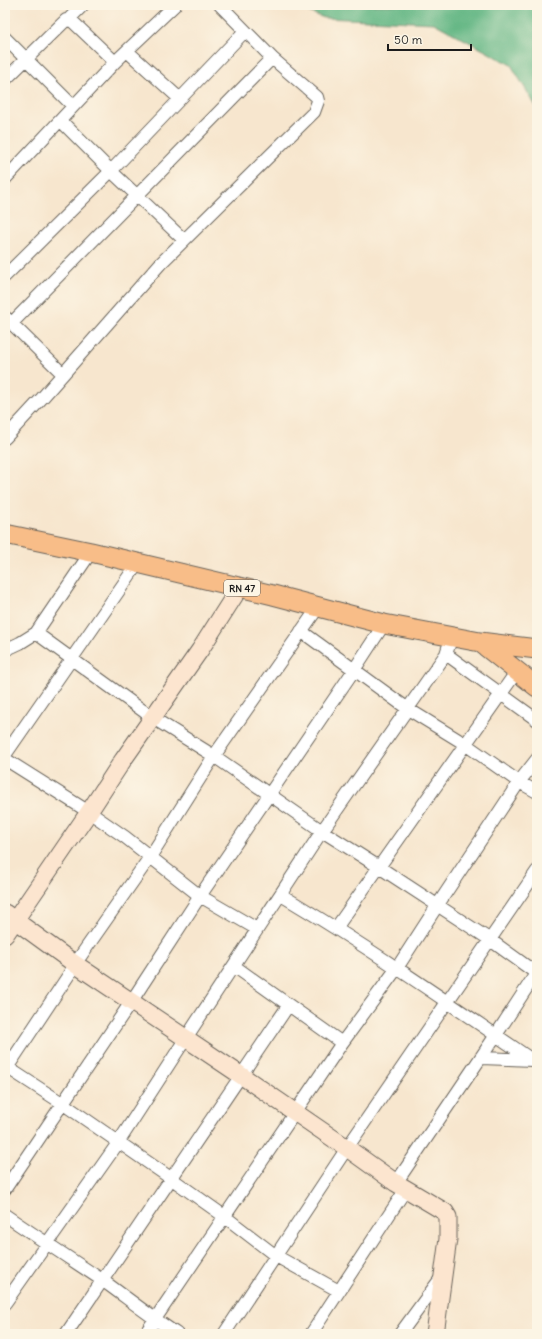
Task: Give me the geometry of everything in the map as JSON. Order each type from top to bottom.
[{"type":"main road","name":"RN 47","points":[[5,534],[138,563],[319,606],[384,624],[480,642],[537,649]]},
{"type":"main road","name":"RN 47","points":[[480,642],[537,687]]},
{"type":"street","points":[[5,80],[83,5]]},
{"type":"street","points":[[5,179],[115,62],[175,5]]},
{"type":"street","points":[[5,438],[9,424],[42,398],[160,264],[310,116],[317,106],[317,97],[272,58],[220,5]]},
{"type":"street","points":[[69,19],[115,62]]},
{"type":"street","points":[[5,276],[111,171],[245,31]]},
{"type":"street","points":[[5,38],[73,106]]},
{"type":"street","points":[[127,51],[180,99]]},
{"type":"street","points":[[63,374],[8,321],[138,195],[272,58]]},
{"type":"street","points":[[61,121],[184,240]]},
{"type":"street","points":[[5,650],[20,643],[36,632],[91,552]]},
{"type":"street","points":[[5,755],[138,563]]},
{"type":"street","points":[[5,935],[10,917],[89,812],[200,650],[240,588]]},
{"type":"street","points":[[319,606],[214,756],[150,857],[75,964],[6,1068],[62,1103],[172,1179],[224,1216],[276,1256],[340,1291]]},
{"type":"street","points":[[5,1189],[131,1002],[200,896],[270,795],[384,624]]},
{"type":"street","points":[[301,631],[408,709],[465,744],[519,782],[537,792]]},
{"type":"street","points":[[36,632],[153,718],[214,756],[322,831],[489,939],[537,972],[401,1186],[340,1291],[311,1334]]},
{"type":"street","points":[[5,1303],[118,1143],[322,831],[446,654],[452,636]]},
{"type":"street","points":[[446,654],[537,720]]},
{"type":"street","points":[[336,928],[517,671]]},
{"type":"street","points":[[5,759],[89,812],[125,837],[200,896],[258,929]]},
{"type":"street","points":[[145,1334],[294,1112],[397,968],[519,782],[537,759]]},
{"type":"street","points":[[224,1334],[347,1148],[537,871]]},
{"type":"street","points":[[281,895],[336,928],[448,1001],[534,1060]]},
{"type":"street","points":[[10,917],[75,964],[242,1076],[401,1186],[442,1209],[448,1217],[448,1239],[441,1278],[435,1334]]},
{"type":"street","points":[[234,966],[288,1006],[342,1043]]},
{"type":"street","points":[[66,1334],[288,1006]]},
{"type":"street","points":[[481,1058],[534,1060]]},
{"type":"street","points":[[5,1215],[103,1281],[154,1320],[177,1334]]},
{"type":"street","points":[[400,1334],[441,1278]]},
{"type":"green space","points":[[292,5],[537,5],[537,108],[511,65],[434,23],[324,18]]}]
